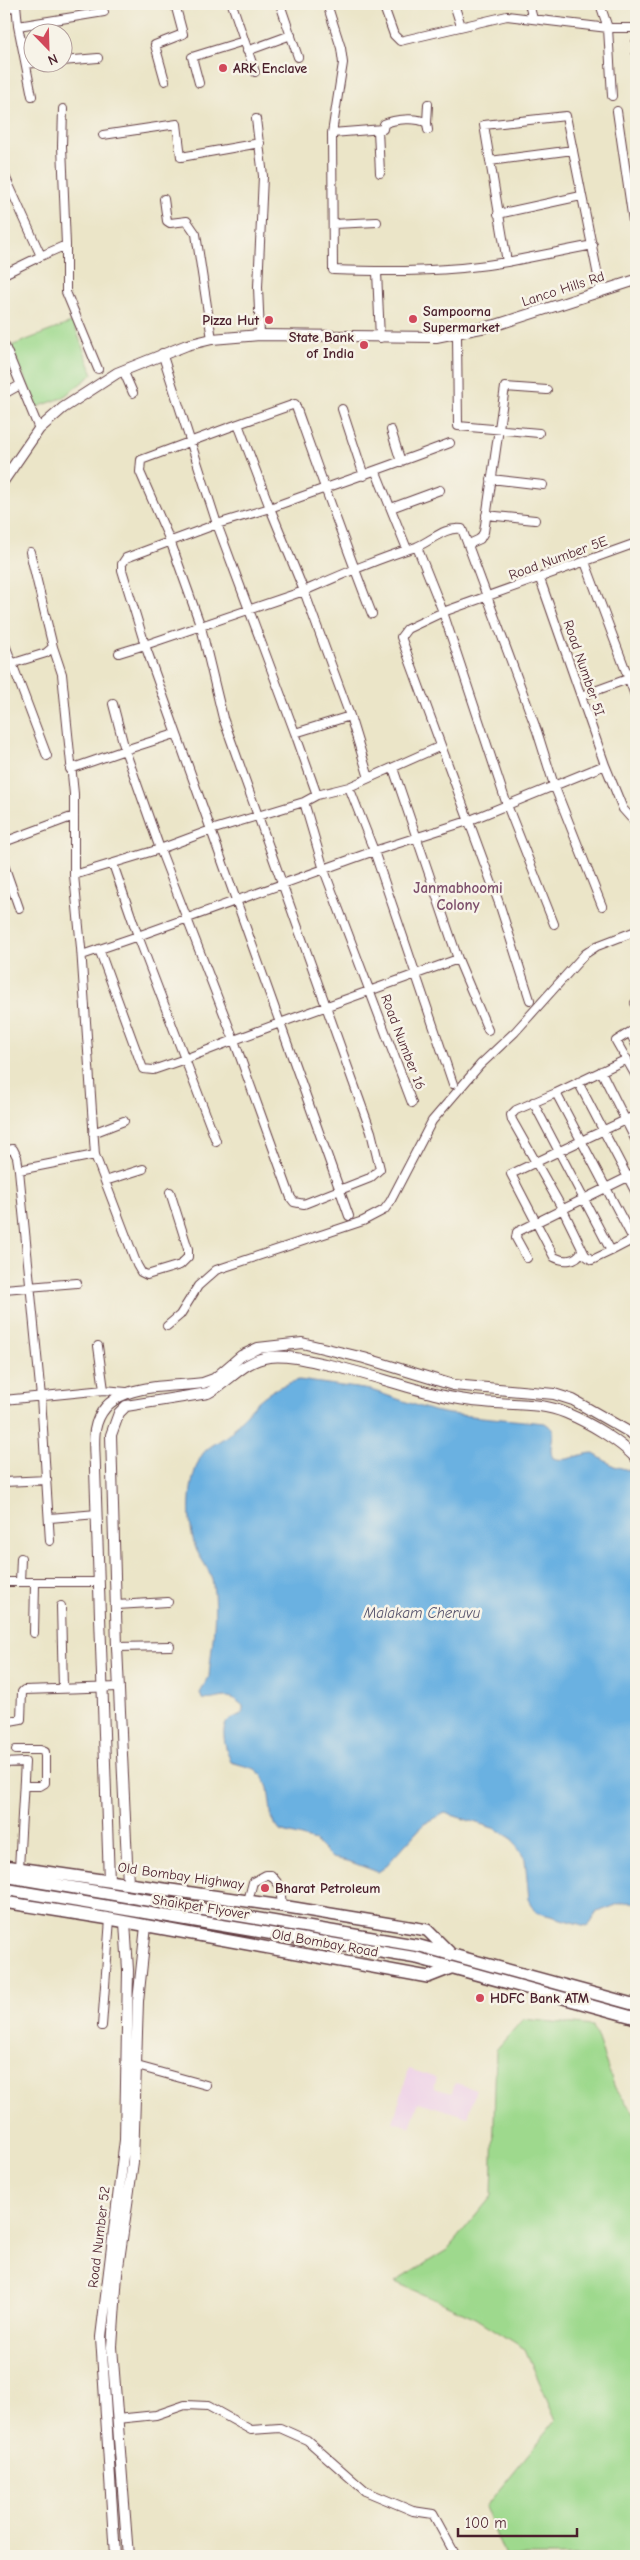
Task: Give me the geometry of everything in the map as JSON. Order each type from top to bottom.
[{"type":"main road","name":"Old Bombay Highway","points":[[4,1866],[282,1906],[427,1930],[450,1954]]},
{"type":"main road","name":"Shaikpet Flyover","points":[[4,1876],[420,1946],[450,1954]]},
{"type":"main road","name":"Shaikpet Flyover","points":[[4,1890],[417,1958],[451,1968]]},
{"type":"main road","name":"Old Bombay Road","points":[[4,1902],[428,1976],[451,1968]]},
{"type":"main road","points":[[450,1954],[636,2004]]},
{"type":"main road","points":[[451,1968],[636,2018]]},
{"type":"street","points":[[165,80],[155,45],[183,34],[175,4]]},
{"type":"street","points":[[232,4],[254,72]]},
{"type":"street","points":[[280,4],[298,57]]},
{"type":"street","points":[[327,4],[341,48],[343,63],[332,133],[334,270],[377,272],[465,269],[593,245]]},
{"type":"street","points":[[454,4],[461,26]]},
{"type":"street","points":[[528,4],[534,20]]},
{"type":"street","points":[[600,4],[608,28],[612,96]]},
{"type":"street","points":[[4,9],[16,5],[22,45]]},
{"type":"street","points":[[384,7],[394,35],[400,41],[507,16],[608,28],[636,28]]},
{"type":"street","points":[[18,26],[104,12]]},
{"type":"street","points":[[247,51],[291,35]]},
{"type":"street","points":[[199,83],[192,57],[244,41]]},
{"type":"street","points":[[636,42],[636,52]]},
{"type":"street","points":[[72,60],[98,58]]},
{"type":"street","points":[[28,72],[32,96]]},
{"type":"street","points":[[332,133],[383,129],[384,124],[391,121],[422,120],[428,127],[428,104]]},
{"type":"street","points":[[63,110],[62,146],[66,292],[98,369]]},
{"type":"street","points":[[617,111],[636,242]]},
{"type":"street","points":[[507,262],[484,125],[566,116],[601,291]]},
{"type":"street","points":[[256,119],[263,176],[258,287],[260,335]]},
{"type":"street","points":[[103,136],[177,124],[181,157],[260,143]]},
{"type":"street","points":[[378,130],[380,173]]},
{"type":"street","points":[[490,161],[573,150]]},
{"type":"street","points":[[4,174],[41,256]]},
{"type":"street","points":[[630,202],[636,190]]},
{"type":"street","points":[[498,214],[581,196]]},
{"type":"street","points":[[164,200],[167,220],[170,224],[187,221],[196,234],[212,339]]},
{"type":"street","points":[[333,224],[377,222]]},
{"type":"street","points":[[4,274],[66,245]]},
{"type":"street","points":[[377,272],[380,338]]},
{"type":"street","name":"Lanco Hills Rd","points":[[42,426],[120,372],[162,353],[212,339],[260,335],[418,338],[457,334],[496,325],[636,280]]},
{"type":"street","points":[[457,334],[458,426],[539,433]]},
{"type":"street","points":[[4,344],[20,385],[42,426],[4,480]]},
{"type":"street","points":[[162,353],[217,524],[296,733],[317,795]]},
{"type":"street","points":[[120,372],[132,393]]},
{"type":"street","points":[[4,394],[20,385]]},
{"type":"street","points":[[469,544],[483,536],[506,387],[547,390]]},
{"type":"street","points":[[113,704],[125,750],[160,849],[234,1040],[291,1198],[294,1202],[304,1204],[370,1178],[380,1168],[371,1132],[223,718],[201,626],[171,543],[140,472],[139,465],[141,460],[295,404],[372,614]]},
{"type":"street","points":[[342,409],[364,476]]},
{"type":"street","points":[[238,424],[304,591],[350,716],[369,778]]},
{"type":"street","points":[[391,430],[401,462]]},
{"type":"street","points":[[349,1216],[238,901],[175,734],[145,645],[122,564],[130,556],[171,543],[217,524],[376,472],[450,443]]},
{"type":"street","points":[[376,472],[407,549]]},
{"type":"street","points":[[491,479],[543,485]]},
{"type":"street","points":[[390,508],[440,490]]},
{"type":"street","points":[[486,515],[535,520]]},
{"type":"street","points":[[119,653],[304,591],[354,569],[417,546],[456,528],[462,529],[488,596],[554,785],[602,906]]},
{"type":"street","name":"Road Number 5E","points":[[441,746],[401,637],[408,629],[443,612],[540,579],[636,543]]},
{"type":"street","points":[[417,546],[443,612],[507,805],[554,924]]},
{"type":"street","points":[[30,552],[54,650],[62,674],[70,769],[70,817],[82,955],[95,1155],[137,1265],[141,1272],[147,1275],[154,1275],[180,1265],[188,1257],[188,1249],[170,1192]]},
{"type":"street","points":[[584,562],[633,678],[636,698]]},
{"type":"street","name":"Road Number 5I","points":[[540,579],[605,765],[623,809],[631,818],[636,817]]},
{"type":"street","points":[[4,642],[8,665],[47,756]]},
{"type":"street","points":[[8,665],[54,650]]},
{"type":"street","points":[[581,696],[633,678]]},
{"type":"street","points":[[296,733],[350,716]]},
{"type":"street","points":[[70,769],[175,734]]},
{"type":"street","points":[[74,874],[113,864],[211,830],[304,802],[317,795],[349,787],[441,746],[498,902],[530,1000]]},
{"type":"street","points":[[82,955],[238,901],[281,883],[468,821],[605,765]]},
{"type":"street","points":[[393,768],[458,959],[488,1030]]},
{"type":"street","points":[[349,787],[374,851],[453,1084]]},
{"type":"street","name":"Road Number 16","points":[[304,802],[324,870],[412,1103]]},
{"type":"street","points":[[4,842],[70,817]]},
{"type":"street","points":[[113,864],[138,936],[216,1141]]},
{"type":"street","points":[[4,865],[19,908]]},
{"type":"street","points":[[167,1326],[180,1315],[198,1286],[216,1270],[363,1221],[384,1210],[432,1121],[480,1065],[515,1032],[585,954],[597,946],[636,931]]},
{"type":"street","points":[[99,949],[143,1069],[153,1070],[280,1022],[458,959]]},
{"type":"street","points":[[636,1045],[633,1036],[616,1041],[636,1076]]},
{"type":"street","points":[[556,1093],[606,1188],[635,1238],[592,1260],[582,1251],[563,1210],[511,1116],[516,1110],[627,1059]]},
{"type":"street","points":[[601,1071],[636,1141]]},
{"type":"street","points":[[578,1082],[636,1193]]},
{"type":"street","points":[[533,1102],[611,1251]]},
{"type":"street","points":[[582,1251],[571,1260],[561,1260],[554,1257],[510,1177],[512,1172],[636,1115]]},
{"type":"street","points":[[93,1133],[124,1121]]},
{"type":"street","points":[[4,1151],[13,1149],[16,1152],[19,1170],[41,1397],[50,1541]]},
{"type":"street","points":[[19,1170],[95,1155]]},
{"type":"street","points":[[105,1182],[143,1169]]},
{"type":"street","points":[[527,1258],[515,1235],[536,1222],[585,1200],[636,1173]]},
{"type":"street","points":[[4,1289],[77,1283]]},
{"type":"street","points":[[128,1883],[117,1646],[111,1435],[115,1420],[126,1406],[206,1388],[232,1362],[252,1356],[278,1344],[302,1344],[364,1358],[453,1385],[554,1394],[573,1400],[636,1436]]},
{"type":"street","points":[[98,1346],[104,1390]]},
{"type":"street","points":[[252,1356],[301,1358],[341,1367],[447,1398],[534,1405],[565,1412],[596,1429],[636,1458]]},
{"type":"street","points":[[4,1400],[104,1390],[126,1392],[206,1388]]},
{"type":"street","points":[[109,1881],[95,1431],[106,1404],[126,1392]]},
{"type":"street","points":[[565,1412],[573,1400]]},
{"type":"street","points":[[4,1482],[47,1480]]},
{"type":"street","points":[[50,1518],[97,1514]]},
{"type":"street","points":[[20,1582],[22,1558]]},
{"type":"street","points":[[4,1582],[99,1582]]},
{"type":"street","points":[[34,1633],[35,1583]]},
{"type":"street","points":[[116,1605],[168,1602]]},
{"type":"street","points":[[61,1606],[63,1688]]},
{"type":"street","points":[[117,1646],[170,1646]]},
{"type":"street","points":[[4,1722],[21,1719],[24,1690],[119,1687]]},
{"type":"street","points":[[16,1750],[40,1750],[44,1752],[45,1783],[40,1786],[24,1786]]},
{"type":"street","points":[[4,1762],[26,1762],[19,1868]]},
{"type":"street","points":[[248,1901],[253,1882],[266,1875],[271,1875],[277,1879],[280,1886],[282,1906]]},
{"type":"street","points":[[102,2026],[110,1919]]},
{"type":"street","name":"Road Number 52","points":[[115,2556],[101,2337],[125,2140],[128,1970],[125,1922]]},
{"type":"street","name":"Road Number 52","points":[[128,2556],[126,2509],[117,2419],[113,2338],[117,2274],[132,2162],[138,2001],[146,1926]]},
{"type":"street","points":[[137,2066],[206,2085]]},
{"type":"street","points":[[117,2419],[156,2415],[185,2405],[208,2406],[251,2430],[280,2428],[307,2440],[365,2491],[413,2511],[434,2514],[456,2556]]},
{"type":"shaded area","points":[[409,2069],[437,2078],[434,2088],[452,2093],[455,2083],[476,2089],[468,2117],[419,2102],[410,2127],[393,2122]]},
{"type":"green space","points":[[73,322],[93,374],[62,398],[37,407],[11,346]]},
{"type":"green space","points":[[523,2019],[593,2026],[615,2088],[636,2116],[636,2556],[505,2556],[485,2507],[556,2420],[525,2349],[476,2318],[395,2282],[447,2250],[492,2196],[496,2050]]},
{"type":"water","name":"Malakam Cheruvu","points":[[299,1380],[371,1390],[433,1411],[449,1414],[545,1423],[553,1429],[551,1451],[553,1458],[568,1459],[592,1453],[614,1466],[636,1472],[636,1903],[621,1903],[596,1912],[591,1923],[586,1926],[536,1912],[529,1899],[525,1859],[511,1838],[496,1829],[445,1813],[424,1824],[384,1868],[378,1872],[348,1861],[332,1858],[315,1841],[280,1831],[272,1820],[268,1788],[263,1776],[255,1769],[231,1762],[224,1735],[225,1725],[231,1719],[243,1713],[243,1706],[228,1697],[202,1699],[200,1693],[209,1677],[215,1605],[211,1575],[193,1541],[190,1503],[193,1477],[202,1455],[228,1435],[253,1406],[276,1389]]},
{"type":"place","name":"ARK Enclave","points":[[223,68]]},
{"type":"place","name":"Sampoorna Supermarket","points":[[413,319]]},
{"type":"place","name":"Pizza Hut","points":[[269,320]]},
{"type":"place","name":"State Bank of India","points":[[364,345]]},
{"type":"place","name":"Bharat Petroleum","points":[[265,1888]]},
{"type":"place","name":"HDFC Bank ATM","points":[[480,1998]]},
{"type":"district","name":"Janmabhoomi Colony","points":[[458,896]]}]
